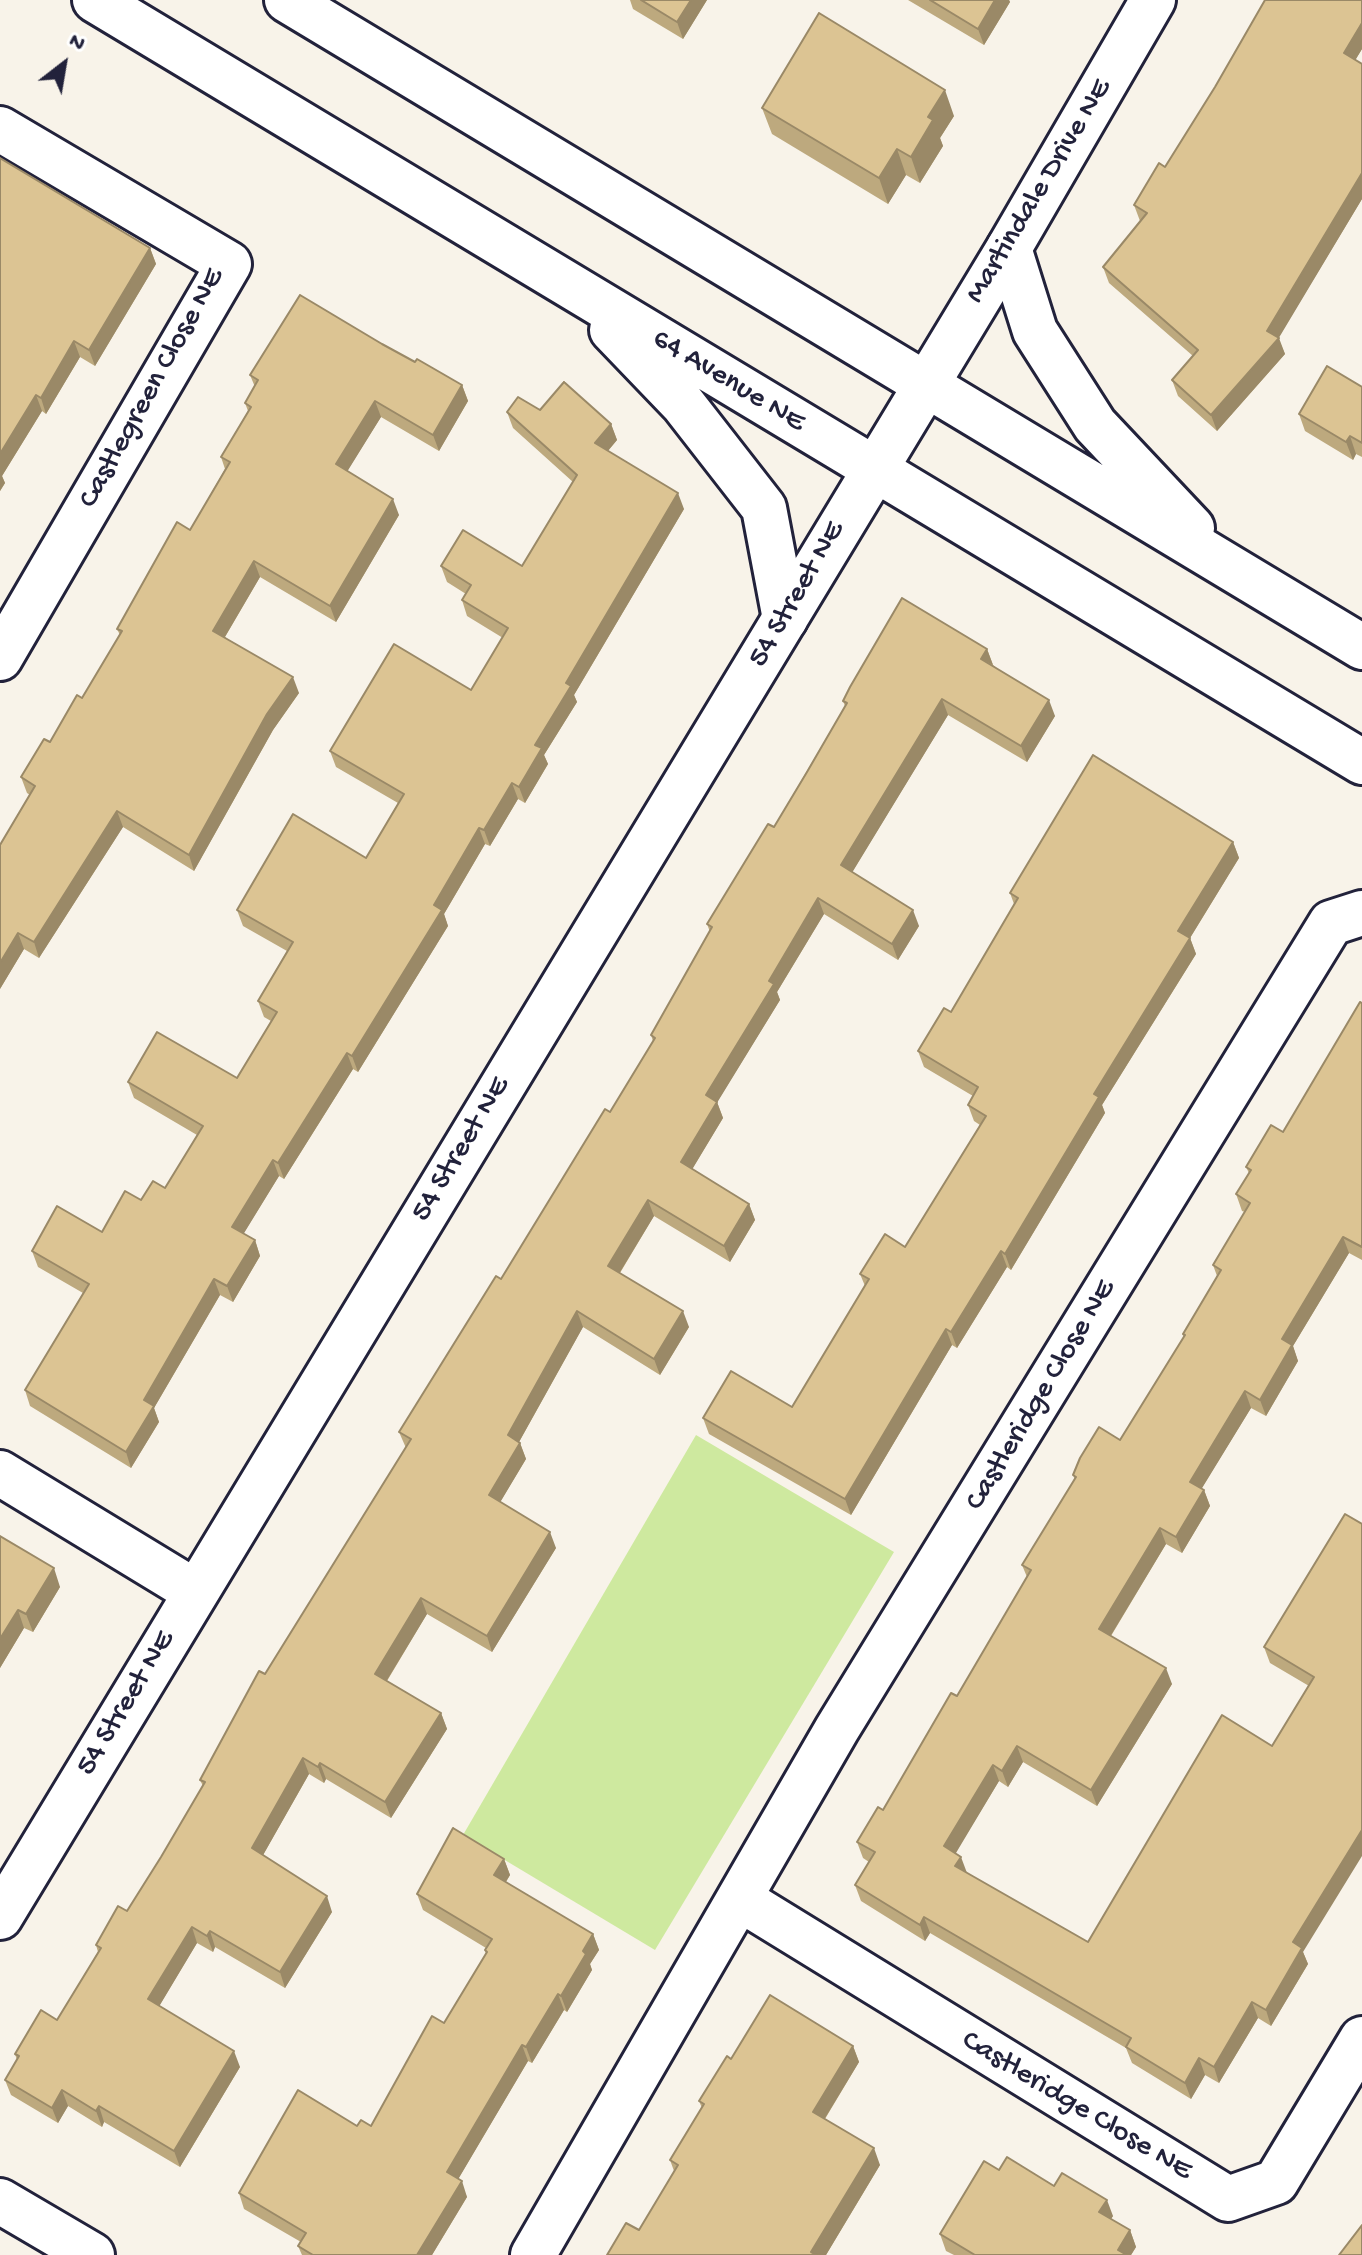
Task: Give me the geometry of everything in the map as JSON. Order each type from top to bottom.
[{"type":"street","name":"64 Avenue NE","points":[[95,0],[1362,762]]},
{"type":"street","points":[[287,0],[1362,647]]},
{"type":"street","name":"Martindale Drive NE","points":[[926,384],[1153,0]]},
{"type":"street","name":"Castlegreen Close NE","points":[[0,129],[229,264],[0,658]]},
{"type":"street","points":[[1009,248],[1035,331],[1095,425],[1232,570]]},
{"type":"street","points":[[572,287],[683,404],[764,508],[785,619]]},
{"type":"street","name":"54 Street NE","points":[[0,1917],[194,1591],[926,384]]},
{"type":"street","name":"Castleridge Close NE","points":[[533,2255],[837,1729],[1331,923],[1362,913]]},
{"type":"street","points":[[0,1473],[194,1591]]},
{"type":"street","name":"Castleridge Close NE","points":[[740,1899],[1228,2199],[1276,2182],[1362,2039]]},
{"type":"street","points":[[0,2201],[92,2255]]},
{"type":"green space","points":[[696,1435],[894,1552],[655,1950],[463,1835]]},
{"type":"building","points":[[641,0],[691,0],[677,22]]},
{"type":"building","points":[[930,0],[995,0],[978,29]]},
{"type":"building","points":[[1265,0],[1362,0],[1362,23],[1344,53],[1362,64],[1362,173],[1267,331],[1279,338],[1211,415],[1172,380],[1198,350],[1103,267],[1147,213],[1134,205],[1159,163],[1165,167]]},
{"type":"building","points":[[819,13],[945,90],[928,117],[933,120],[911,157],[897,149],[879,178],[762,108]]},
{"type":"building","points":[[0,158],[150,248],[89,350],[74,341],[41,398],[36,395],[0,454]]},
{"type":"building","points":[[300,295],[382,344],[415,362],[417,359],[462,385],[433,435],[375,401],[336,464],[393,499],[330,606],[254,561],[213,631],[293,677],[267,714],[189,855],[117,811],[34,942],[18,933],[0,963],[0,845],[35,786],[21,777],[44,739],[50,742],[77,695],[82,698],[122,631],[117,629],[177,522],[190,530],[230,462],[221,457],[251,407],[245,403],[258,380],[250,375]]},
{"type":"building","points":[[1327,366],[1362,387],[1362,443],[1350,436],[1346,442],[1299,414]]},
{"type":"building","points":[[564,382],[611,424],[595,443],[678,493],[566,683],[571,686],[535,745],[542,748],[519,787],[512,783],[484,830],[479,828],[434,905],[442,910],[352,1056],[347,1053],[278,1163],[273,1160],[232,1227],[255,1240],[227,1286],[214,1279],[144,1400],[154,1406],[126,1452],[25,1390],[89,1284],[32,1251],[57,1206],[102,1232],[125,1191],[141,1200],[153,1181],[165,1188],[203,1126],[128,1082],[157,1032],[237,1078],[277,1012],[258,1001],[293,942],[237,910],[293,814],[366,858],[404,794],[330,751],[394,644],[471,690],[508,628],[462,600],[471,585],[441,566],[463,530],[522,566],[577,475],[507,412],[518,397],[540,410]]},
{"type":"building","points":[[902,598],[987,649],[981,659],[1049,700],[1021,746],[942,699],[841,865],[913,910],[892,944],[818,898],[769,981],[774,984],[706,1095],[717,1102],[681,1162],[749,1204],[724,1246],[648,1200],[608,1266],[683,1311],[654,1359],[577,1311],[508,1435],[520,1443],[489,1495],[550,1532],[487,1636],[421,1598],[375,1674],[441,1713],[385,1802],[320,1763],[318,1767],[303,1758],[252,1848],[327,1896],[280,1972],[210,1931],[207,1936],[192,1927],[148,1999],[234,2051],[174,2151],[99,2106],[96,2111],[62,2090],[52,2108],[5,2080],[19,2056],[15,2054],[41,2010],[57,2020],[101,1948],[96,1945],[118,1906],[127,1911],[161,1857],[205,1782],[200,1780],[259,1671],[265,1674],[411,1439],[399,1432],[496,1276],[501,1279],[605,1109],[610,1112],[655,1038],[651,1035],[712,927],[707,924],[768,824],[774,827],[807,772],[847,703],[843,701],[850,687]]},
{"type":"building","points":[[1093,755],[1233,842],[1178,931],[1190,938],[1094,1094],[1099,1097],[1005,1254],[1001,1251],[951,1332],[946,1329],[845,1499],[703,1418],[731,1371],[792,1407],[869,1279],[860,1274],[885,1234],[905,1247],[986,1116],[968,1105],[978,1087],[918,1051],[944,1008],[951,1012],[1018,898],[1010,893]]},
{"type":"building","points":[[1360,1002],[1362,1247],[1343,1237],[1282,1339],[1292,1345],[1260,1400],[1245,1391],[1190,1482],[1204,1490],[1176,1537],[1160,1528],[1099,1629],[1166,1668],[1091,1790],[1017,1746],[1002,1771],[993,1765],[944,1846],[961,1857],[955,1866],[1088,1942],[1222,1715],[1272,1746],[1314,1677],[1264,1647],[1345,1514],[1362,1524],[1362,1830],[1293,1942],[1302,1948],[1266,2010],[1252,2002],[1214,2067],[1199,2058],[1185,2083],[1126,2047],[1131,2038],[924,1917],[920,1925],[855,1885],[875,1852],[857,1842],[878,1807],[883,1810],[951,1693],[957,1696],[1031,1570],[1022,1565],[1076,1477],[1073,1475],[1080,1458],[1099,1427],[1120,1440],[1185,1335],[1221,1270],[1213,1265],[1250,1203],[1236,1194],[1251,1170],[1246,1167],[1271,1125],[1283,1132]]},
{"type":"building","points":[[0,1536],[54,1568],[26,1614],[18,1610],[0,1639]]},
{"type":"building","points":[[453,1828],[504,1859],[494,1875],[593,1934],[583,1951],[586,1954],[561,1996],[558,1994],[526,2047],[522,2045],[447,2172],[462,2181],[417,2255],[313,2255],[298,2246],[306,2233],[239,2193],[298,2090],[357,2126],[361,2120],[371,2126],[432,2016],[444,2023],[487,1952],[485,1950],[492,1939],[417,1894]]},
{"type":"building","points":[[770,1995],[853,2046],[813,2112],[874,2148],[811,2252],[817,2255],[607,2255],[626,2223],[639,2230],[678,2165],[670,2160],[704,2104],[699,2101],[727,2056],[731,2059]]},
{"type":"building","points":[[1007,2157],[1054,2186],[1062,2173],[1107,2200],[1099,2212],[1130,2230],[1118,2250],[1127,2255],[975,2255],[940,2234],[984,2161],[999,2170]]},
{"type":"building","points":[[1362,2225],[1362,2255],[1339,2255]]}]
